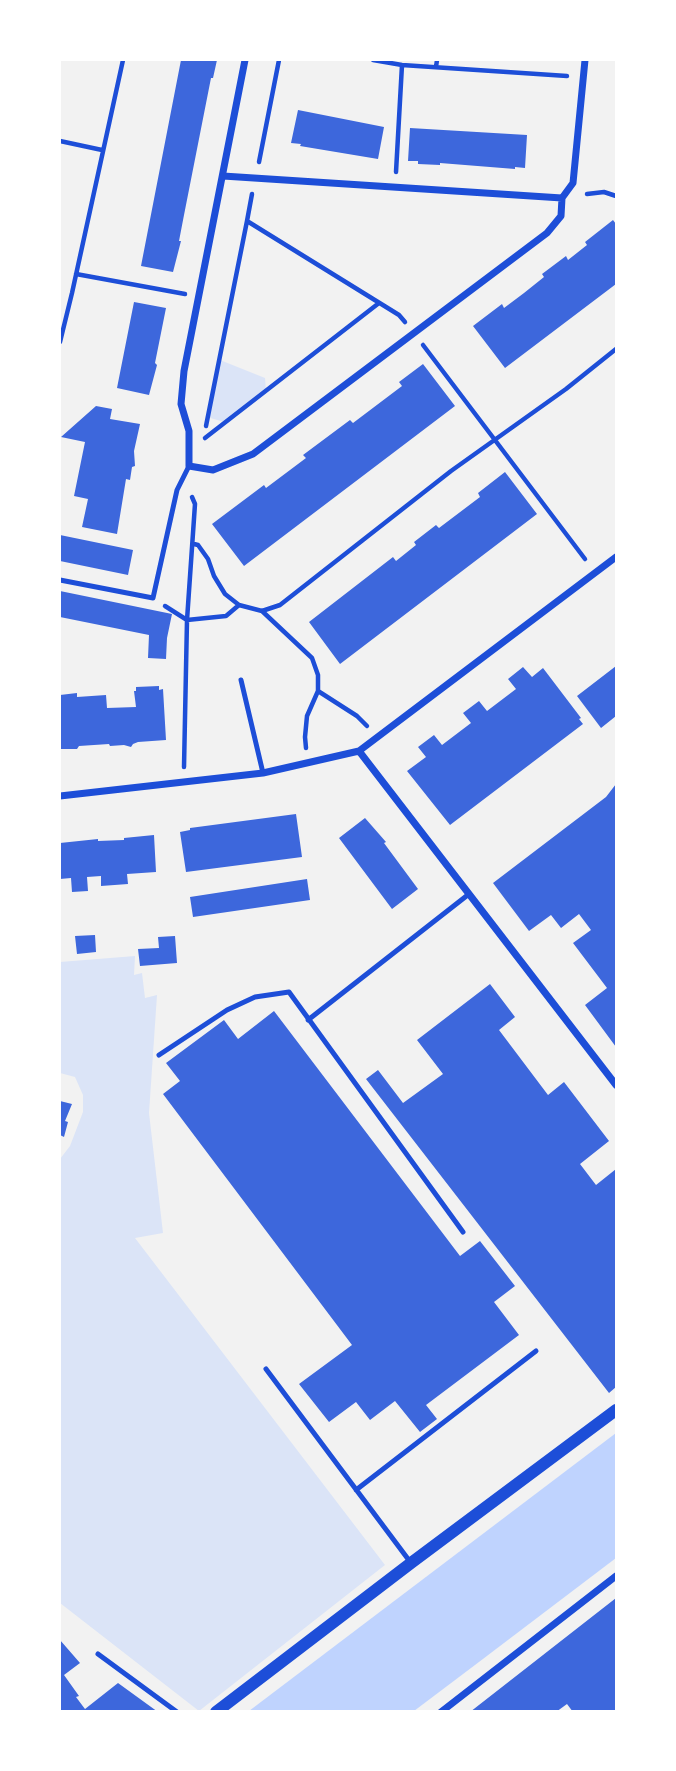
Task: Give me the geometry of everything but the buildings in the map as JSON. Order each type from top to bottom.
[{"type":"street","points":[[245,60],[184,371],[181,404],[189,431],[189,466],[198,469],[213,470],[253,454],[547,233],[561,216],[562,198],[573,183],[585,60]]},
{"type":"street","points":[[223,176],[562,198]]},
{"type":"street","points":[[60,796],[263,773],[359,751],[617,557]]},
{"type":"street","points":[[359,751],[617,1085]]},
{"type":"street","points":[[216,1712],[617,1410]]},
{"type":"street","points":[[441,1712],[617,1576]]},
{"type":"lane","points":[[60,580],[153,598],[177,490],[189,466]]},
{"type":"lane","points":[[241,680],[263,773]]},
{"type":"lane","points":[[308,1020],[469,894]]},
{"type":"lane","points":[[159,1055],[227,1010],[255,997],[289,992],[463,1232]]},
{"type":"lane","points":[[356,1490],[536,1351]]},
{"type":"lane","points":[[265,1369],[411,1563]]},
{"type":"lane","points":[[98,1654],[177,1712]]},
{"type":"path","points":[[60,342],[123,60]]},
{"type":"path","points":[[186,782],[183,762],[187,620],[194,544],[195,504],[192,497],[279,60]]},
{"type":"path","points":[[373,60],[402,65],[583,77]]},
{"type":"path","points":[[436,67],[437,60]]},
{"type":"path","points":[[395,187],[402,65]]},
{"type":"path","points":[[60,141],[102,150]]},
{"type":"path","points":[[247,221],[399,315],[596,573]]},
{"type":"path","points":[[76,274],[199,296]]},
{"type":"path","points":[[204,438],[379,303]]},
{"type":"path","points":[[262,611],[280,605],[452,471],[617,349]]},
{"type":"path","points":[[194,544],[198,545],[208,559],[225,594],[239,605],[262,611],[312,658],[318,675],[318,691],[307,716],[305,737],[308,763]]},
{"type":"path","points":[[153,598],[187,620],[226,616],[239,605]]},
{"type":"path","points":[[318,691],[357,716],[377,737]]},
{"type":"shaded area","points":[[220,360],[265,378],[266,391],[228,423],[207,417]]},
{"type":"shaded area","points":[[135,956],[134,975],[142,973],[145,998],[157,995],[149,1113],[163,1233],[135,1238],[385,1565],[199,1711],[60,1603],[60,1159],[70,1146],[83,1112],[83,1095],[75,1077],[60,1073],[60,962]]},
{"type":"water","points":[[616,1433],[616,1558],[475,1665],[414,1711],[249,1711]]}]
